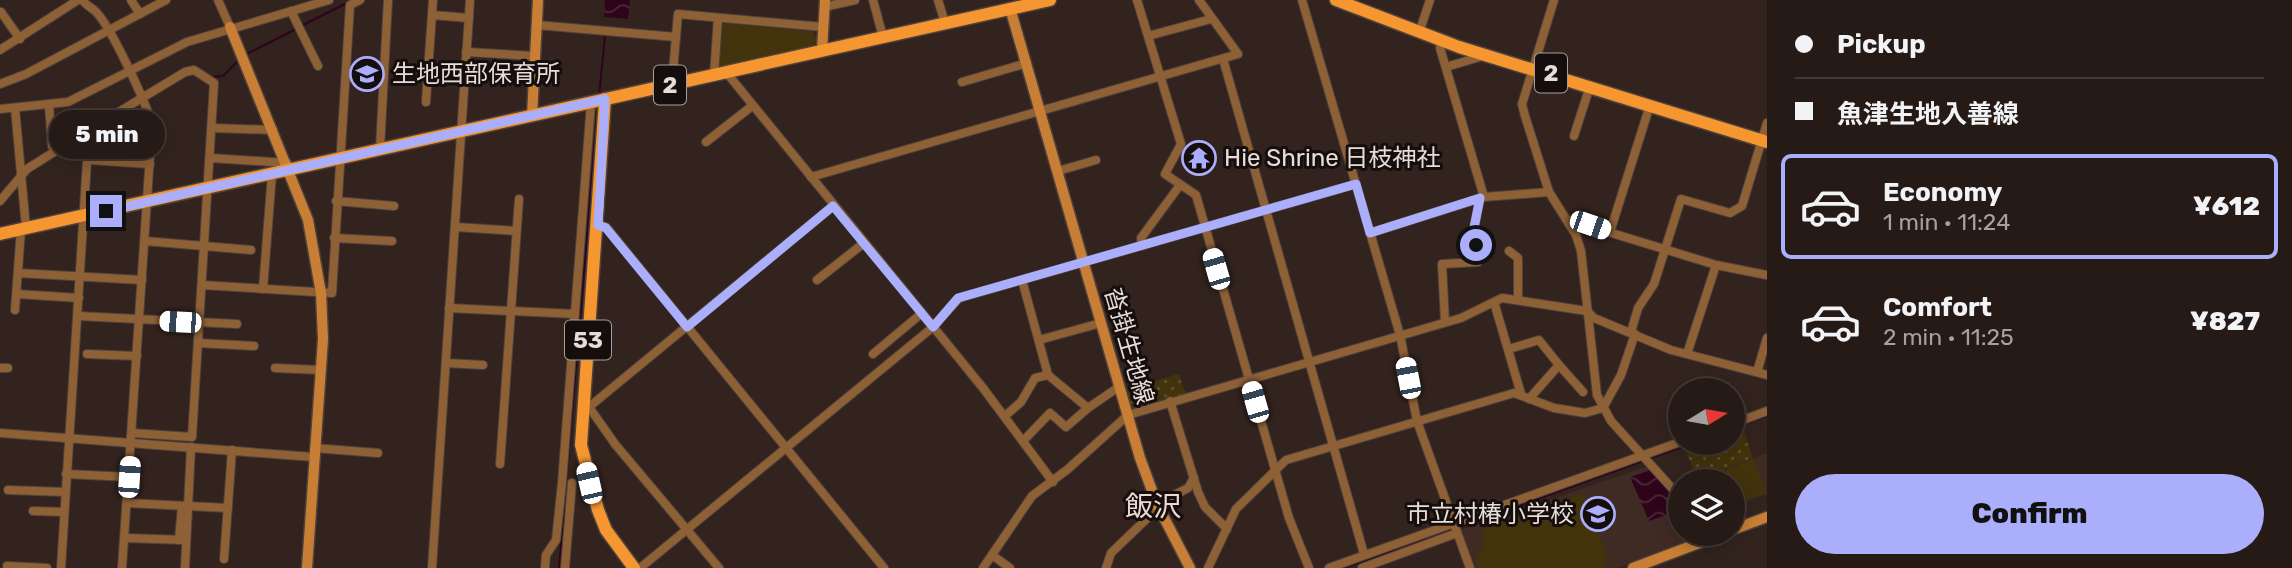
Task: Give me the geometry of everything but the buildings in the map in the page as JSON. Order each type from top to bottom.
[{"type":"main road","name":"2","points":[[0,234],[272,174],[288,167],[532,116],[945,23],[1009,4],[1050,0]]},
{"type":"main road","name":"2","points":[[1339,0],[1362,5],[1419,33],[1442,41],[1764,141]]},
{"type":"main road","name":"53","points":[[605,99],[581,445],[589,483],[606,530],[634,568]]},
{"type":"street","points":[[0,50],[80,0],[93,9],[108,32],[143,98],[152,126],[122,568]]},
{"type":"street","points":[[131,0],[140,14]]},
{"type":"street","points":[[0,84],[108,32],[166,0]]},
{"type":"street","points":[[218,0],[308,220],[321,293],[320,370],[307,568]]},
{"type":"street","points":[[0,109],[68,102],[187,41],[329,0]]},
{"type":"street","points":[[202,285],[332,293],[338,158],[350,5],[360,0]]},
{"type":"street","points":[[380,148],[388,0]]},
{"type":"street","points":[[426,102],[433,0]]},
{"type":"street","points":[[432,568],[470,0]]},
{"type":"street","points":[[532,116],[538,0]]},
{"type":"street","points":[[822,50],[825,4],[855,0]]},
{"type":"street","points":[[873,0],[883,37]]},
{"type":"street","points":[[938,0],[945,23]]},
{"type":"street","points":[[1137,0],[1181,144],[1166,174],[1196,195],[1289,518],[1310,568]]},
{"type":"street","points":[[811,177],[1238,54],[1199,0]]},
{"type":"street","points":[[1302,0],[1400,335],[1417,421],[1470,568]]},
{"type":"street","points":[[1419,33],[1430,0]]},
{"type":"street","points":[[1554,0],[1522,104],[1549,192],[1581,251],[1592,376],[1603,408],[1668,483]]},
{"type":"street","name":"沓掛生地線","points":[[1009,4],[1140,458],[1158,505],[1190,568]]},
{"type":"street","points":[[291,11],[318,66]]},
{"type":"street","points":[[1,12],[20,39]]},
{"type":"street","points":[[432,15],[469,18]]},
{"type":"street","points":[[675,84],[678,15],[823,27]]},
{"type":"street","points":[[718,18],[720,73],[752,106],[922,313],[1024,440],[1052,482]]},
{"type":"street","points":[[1148,36],[1211,19]]},
{"type":"street","points":[[537,25],[676,37]]},
{"type":"street","points":[[1442,41],[1440,48],[1482,198],[1474,228],[1478,262],[1442,264],[1446,322]]},
{"type":"street","points":[[466,52],[535,56]]},
{"type":"street","points":[[1446,67],[1486,55]]},
{"type":"street","points":[[1223,59],[1364,554]]},
{"type":"street","points":[[962,82],[1027,63]]},
{"type":"street","points":[[0,201],[27,169],[185,72],[194,70],[215,83],[192,437],[68,439],[0,433]]},
{"type":"street","points":[[428,71],[465,73]]},
{"type":"street","points":[[1574,136],[1590,86]]},
{"type":"street","points":[[545,568],[546,555],[556,540],[562,483],[591,103]]},
{"type":"street","points":[[49,105],[51,146]]},
{"type":"street","points":[[1610,232],[1650,105]]},
{"type":"street","points":[[706,142],[752,106]]},
{"type":"street","points":[[15,108],[24,229],[16,310]]},
{"type":"street","points":[[1208,568],[1236,509],[1286,460],[1514,393],[1554,408],[1585,413],[1603,408],[1622,375],[1638,308],[1654,284],[1681,199],[1730,213],[1742,206],[1764,141],[1767,123]]},
{"type":"street","points":[[213,128],[273,130]]},
{"type":"street","points":[[61,568],[89,130]]},
{"type":"street","points":[[211,158],[288,167]]},
{"type":"street","points":[[89,160],[150,164]]},
{"type":"street","points":[[1058,172],[1096,160]]},
{"type":"street","points":[[263,289],[272,174]]},
{"type":"street","points":[[640,568],[933,327],[958,298],[1356,184]]},
{"type":"street","points":[[1142,246],[1141,238],[1180,185]]},
{"type":"street","points":[[1370,233],[1482,198],[1549,192]]},
{"type":"street","points":[[500,464],[519,199]]},
{"type":"street","points":[[336,201],[394,206]]},
{"type":"street","points":[[719,568],[585,408],[833,206]]},
{"type":"street","points":[[1566,219],[1716,265],[1767,275]]},
{"type":"street","points":[[598,225],[606,228],[884,568]]},
{"type":"street","points":[[455,227],[516,231]]},
{"type":"street","points":[[334,238],[391,241]]},
{"type":"street","points":[[145,241],[251,250]]},
{"type":"street","points":[[817,280],[864,243]]},
{"type":"street","points":[[1509,251],[1518,258],[1518,300]]},
{"type":"street","points":[[1688,354],[1716,265]]},
{"type":"street","points":[[18,273],[142,281]]},
{"type":"street","points":[[1022,280],[1048,375],[1088,408]]},
{"type":"street","points":[[17,294],[79,298]]},
{"type":"street","points":[[983,568],[1031,495],[1052,482],[1128,415],[1446,322],[1502,298],[1587,311],[1594,318],[1688,354],[1767,375]]},
{"type":"street","points":[[1494,302],[1525,396]]},
{"type":"street","points":[[449,307],[575,314]]},
{"type":"street","points":[[873,354],[922,313]]},
{"type":"street","points":[[78,316],[237,324]]},
{"type":"street","points":[[1039,341],[1101,323]]},
{"type":"street","points":[[1757,372],[1767,338]]},
{"type":"street","points":[[1509,349],[1539,340],[1583,392]]},
{"type":"street","points":[[198,343],[254,346]]},
{"type":"street","points":[[86,354],[137,356]]},
{"type":"street","points":[[446,363],[483,365]]},
{"type":"street","points":[[1525,396],[1559,365]]},
{"type":"street","points":[[275,368],[320,370]]},
{"type":"street","points":[[1005,416],[1021,402],[1035,378],[1048,375]]},
{"type":"street","points":[[1024,440],[1050,413],[1066,427],[1119,386]]},
{"type":"street","points":[[1170,401],[1205,507],[1227,529]]},
{"type":"street","points":[[1745,419],[1767,411]]},
{"type":"street","points":[[132,438],[232,450],[377,453]]},
{"type":"street","points":[[1329,568],[1668,446]]},
{"type":"street","points":[[185,568],[182,540],[191,447]]},
{"type":"street","points":[[225,559],[232,450]]},
{"type":"street","points":[[66,474],[129,477]]},
{"type":"street","points":[[1106,568],[1111,553],[1158,505],[1188,488],[1194,478]]},
{"type":"street","points":[[562,483],[589,483]]},
{"type":"street","points":[[565,568],[572,483]]},
{"type":"street","points":[[8,490],[65,492]]},
{"type":"street","points":[[127,503],[228,509]]},
{"type":"street","points":[[33,511],[64,512]]},
{"type":"street","points":[[1745,525],[1767,517]]},
{"type":"street","points":[[1362,568],[1457,533]]},
{"type":"street","points":[[125,538],[182,540]]},
{"type":"street","points":[[1633,568],[1690,546]]},
{"type":"street","points":[[992,555],[1010,568]]},
{"type":"street","points":[[7,566],[47,568]]},
{"type":"shaded area","points":[[720,23],[812,31],[818,39],[813,48],[717,70]]},
{"type":"shaded area","points":[[1179,374],[1186,394],[1130,411],[1125,390]]},
{"type":"shaded area","points":[[1745,434],[1753,458],[1725,469],[1693,469],[1688,455],[1745,455]]},
{"type":"shaded area","points":[[1767,453],[1767,494],[1745,502],[1745,469],[1725,469]]},
{"type":"shaded area","points":[[1753,459],[1767,493],[1745,501],[1745,469],[1728,469]]},
{"type":"shaded area","points":[[1648,466],[1668,488],[1668,546],[1675,546],[1617,568],[1475,568],[1461,530]]},
{"type":"shaded area","points":[[1583,493],[1608,558],[1602,568],[1478,568],[1475,560],[1485,542],[1480,531]]},
{"type":"water","points":[[605,0],[630,0],[628,19],[604,17]]},
{"type":"water","points":[[1651,470],[1668,488],[1668,514],[1649,521],[1630,477]]},
{"type":"waterway","points":[[301,26],[349,2]]},
{"type":"waterway","points":[[245,55],[296,29]]},
{"type":"waterway","points":[[599,96],[605,36]]},
{"type":"waterway","points":[[212,77],[223,76],[238,61]]},
{"type":"waterway","points":[[559,568],[598,105]]},
{"type":"waterway","points":[[1745,424],[1767,416]]},
{"type":"waterway","points":[[1648,459],[1668,452]]},
{"type":"waterway","points":[[1457,528],[1643,461]]},
{"type":"waterway","points":[[1344,568],[1452,529]]},
{"type":"place","name":"生地西部保育所","points":[[367,74]]},
{"type":"place","name":"Hie Shrine 日枝神社","points":[[1199,158]]},
{"type":"place","name":"市立村椿小学校","points":[[1598,514]]},
{"type":"district","name":"飯沢","points":[[1153,506]]},
{"type":"route","points":[[106,211],[605,99],[598,225],[606,228],[687,327],[833,206],[933,327],[958,298],[1356,184],[1370,233],[1480,198],[1474,228],[1476,245]]}]
